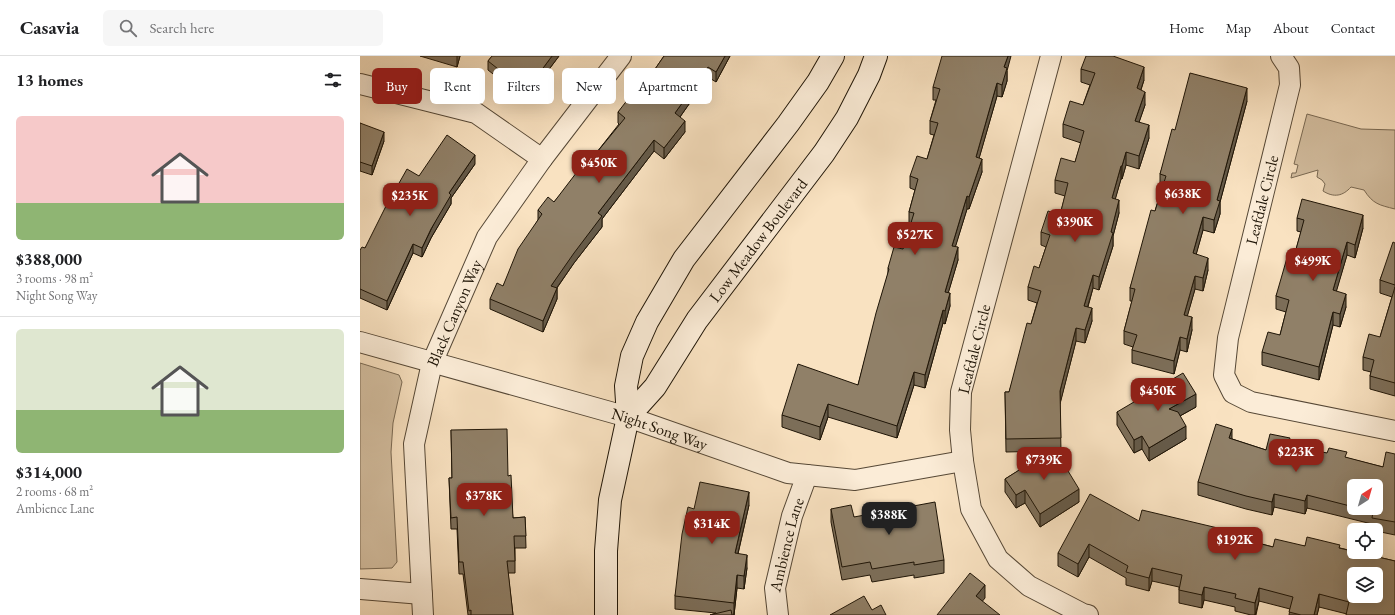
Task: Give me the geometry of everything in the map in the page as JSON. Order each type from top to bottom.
[{"type":"street","name":"Black Canyon Way","points":[[423,615],[414,444],[432,363],[487,237],[542,159],[621,56]]},
{"type":"street","name":"Low Meadow Boulevard","points":[[606,615],[606,551],[610,500],[628,417],[626,386],[632,356],[647,322],[684,259],[788,124],[818,82],[833,56]]},
{"type":"street","name":"Low Meadow Boulevard","points":[[628,417],[655,387],[697,320],[824,153],[847,118],[869,75],[876,56]]},
{"type":"street","name":"Leafdale Circle","points":[[1051,56],[961,392],[960,430],[963,461],[971,509],[998,559],[1029,586],[1083,614],[1088,615]]},
{"type":"street","name":"Leafdale Circle","points":[[1282,56],[1289,68],[1290,85],[1228,338],[1224,375],[1233,393],[1251,402],[1395,431]]},
{"type":"street","points":[[360,84],[476,113],[542,159]]},
{"type":"street","name":"Night Song Way","points":[[360,342],[628,417],[788,473],[854,480],[963,461]]},
{"type":"street","name":"Ambience Lane","points":[[778,615],[775,588],[792,516],[807,475]]},
{"type":"street","points":[[360,589],[422,594]]},
{"type":"shaded area","points":[[1307,114],[1361,129],[1395,130],[1395,209],[1377,203],[1370,198],[1364,190],[1351,187],[1342,194],[1338,195],[1331,195],[1323,191],[1325,184],[1317,177],[1318,170],[1291,178],[1292,173],[1296,173],[1298,165],[1294,164]]},
{"type":"shaded area","points":[[360,363],[399,375],[402,382],[393,423],[391,452],[397,562],[392,568],[360,569]]},
{"type":"building","points":[[492,56],[552,56],[543,68],[497,68],[488,61]]},
{"type":"building","points":[[664,56],[725,56],[716,72],[712,68],[708,67],[656,68]]},
{"type":"building","points":[[942,56],[1008,56],[1004,67],[1007,68],[1002,85],[997,83],[976,157],[982,159],[969,197],[967,196],[952,246],[958,247],[945,292],[950,293],[945,311],[943,310],[925,375],[914,372],[897,426],[828,404],[820,427],[782,415],[798,364],[858,385],[894,247],[903,249],[914,213],[909,212],[918,179],[910,176],[917,156],[927,159],[938,123],[930,121],[940,89],[933,87]]},
{"type":"building","points":[[1086,56],[1113,56],[1144,67],[1137,88],[1145,92],[1135,121],[1149,125],[1139,156],[1126,152],[1112,198],[1119,200],[1111,232],[1113,233],[1099,277],[1093,275],[1084,306],[1092,308],[1085,330],[1076,328],[1060,391],[1061,438],[1006,439],[1005,392],[1009,392],[1027,323],[1031,324],[1041,291],[1028,287],[1034,266],[1039,268],[1050,235],[1041,232],[1048,211],[1060,215],[1068,183],[1055,180],[1061,158],[1075,162],[1084,131],[1063,124],[1070,101],[1083,105],[1095,73],[1081,69]]},
{"type":"building","points":[[1190,73],[1247,88],[1217,200],[1220,201],[1214,220],[1203,217],[1193,253],[1208,258],[1203,278],[1195,276],[1184,315],[1192,317],[1187,339],[1180,337],[1174,361],[1132,350],[1137,335],[1124,331],[1135,289],[1130,288],[1151,210],[1155,211],[1166,176],[1160,174],[1172,129],[1175,130]]},
{"type":"building","points":[[624,104],[681,104],[675,113],[685,121],[664,148],[654,140],[598,213],[602,216],[551,286],[557,288],[543,321],[490,299],[497,283],[503,286],[518,249],[542,214],[538,210],[548,197],[554,202],[590,155],[593,157],[625,118],[618,112]]},
{"type":"building","points":[[360,123],[384,132],[372,166],[360,162]]},
{"type":"building","points":[[447,135],[475,155],[449,193],[451,195],[431,229],[422,248],[413,244],[387,301],[360,289],[360,250],[362,247],[365,248],[407,169],[419,176]]},
{"type":"building","points":[[1302,199],[1363,215],[1355,245],[1347,242],[1333,290],[1346,294],[1340,314],[1333,312],[1319,367],[1262,352],[1268,332],[1280,335],[1289,300],[1276,296],[1289,251],[1295,253],[1304,220],[1297,218]]},
{"type":"building","points":[[1393,242],[1395,243],[1395,285],[1380,280]]},
{"type":"building","points":[[1395,287],[1395,383],[1370,376],[1374,360],[1363,357],[1369,334],[1380,337]]},
{"type":"building","points":[[1183,373],[1196,394],[1169,409],[1178,412],[1186,426],[1149,448],[1142,436],[1134,440],[1117,412]]},
{"type":"building","points":[[1216,424],[1232,429],[1229,438],[1266,450],[1270,434],[1290,438],[1288,445],[1327,453],[1329,448],[1347,452],[1345,457],[1383,467],[1386,452],[1395,454],[1395,522],[1372,518],[1372,515],[1383,515],[1383,479],[1347,479],[1347,505],[1307,495],[1305,501],[1274,494],[1272,502],[1198,482]]},
{"type":"building","points":[[507,429],[508,476],[511,475],[513,518],[525,517],[526,536],[514,536],[515,561],[507,561],[513,615],[471,615],[471,610],[469,611],[463,562],[459,562],[457,517],[451,518],[449,478],[452,478],[451,430]]},
{"type":"building","points":[[1054,448],[1079,489],[1040,514],[1025,490],[1016,495],[1005,479]]},
{"type":"building","points":[[700,482],[749,492],[735,553],[747,555],[744,576],[737,575],[734,603],[675,596],[682,534],[688,507],[694,509]]},
{"type":"building","points":[[1090,494],[1139,521],[1142,510],[1243,534],[1242,539],[1273,547],[1275,539],[1305,546],[1307,537],[1340,545],[1339,548],[1347,550],[1347,559],[1383,558],[1395,561],[1395,615],[1346,615],[1349,603],[1383,603],[1383,567],[1347,567],[1347,601],[1319,594],[1314,615],[1301,615],[1289,612],[1293,597],[1259,588],[1255,603],[1235,598],[1236,594],[1204,587],[1202,595],[1179,590],[1182,575],[1152,568],[1149,578],[1126,572],[1128,566],[1089,544],[1078,564],[1058,553]]},
{"type":"building","points":[[935,502],[944,560],[914,565],[914,562],[872,569],[870,562],[842,567],[831,509],[851,505],[854,517]]},
{"type":"building","points":[[970,573],[985,585],[976,596],[1000,615],[937,615]]},
{"type":"building","points":[[864,596],[872,610],[881,605],[886,615],[830,615]]},
{"type":"building","points":[[731,610],[732,615],[710,615]]}]
